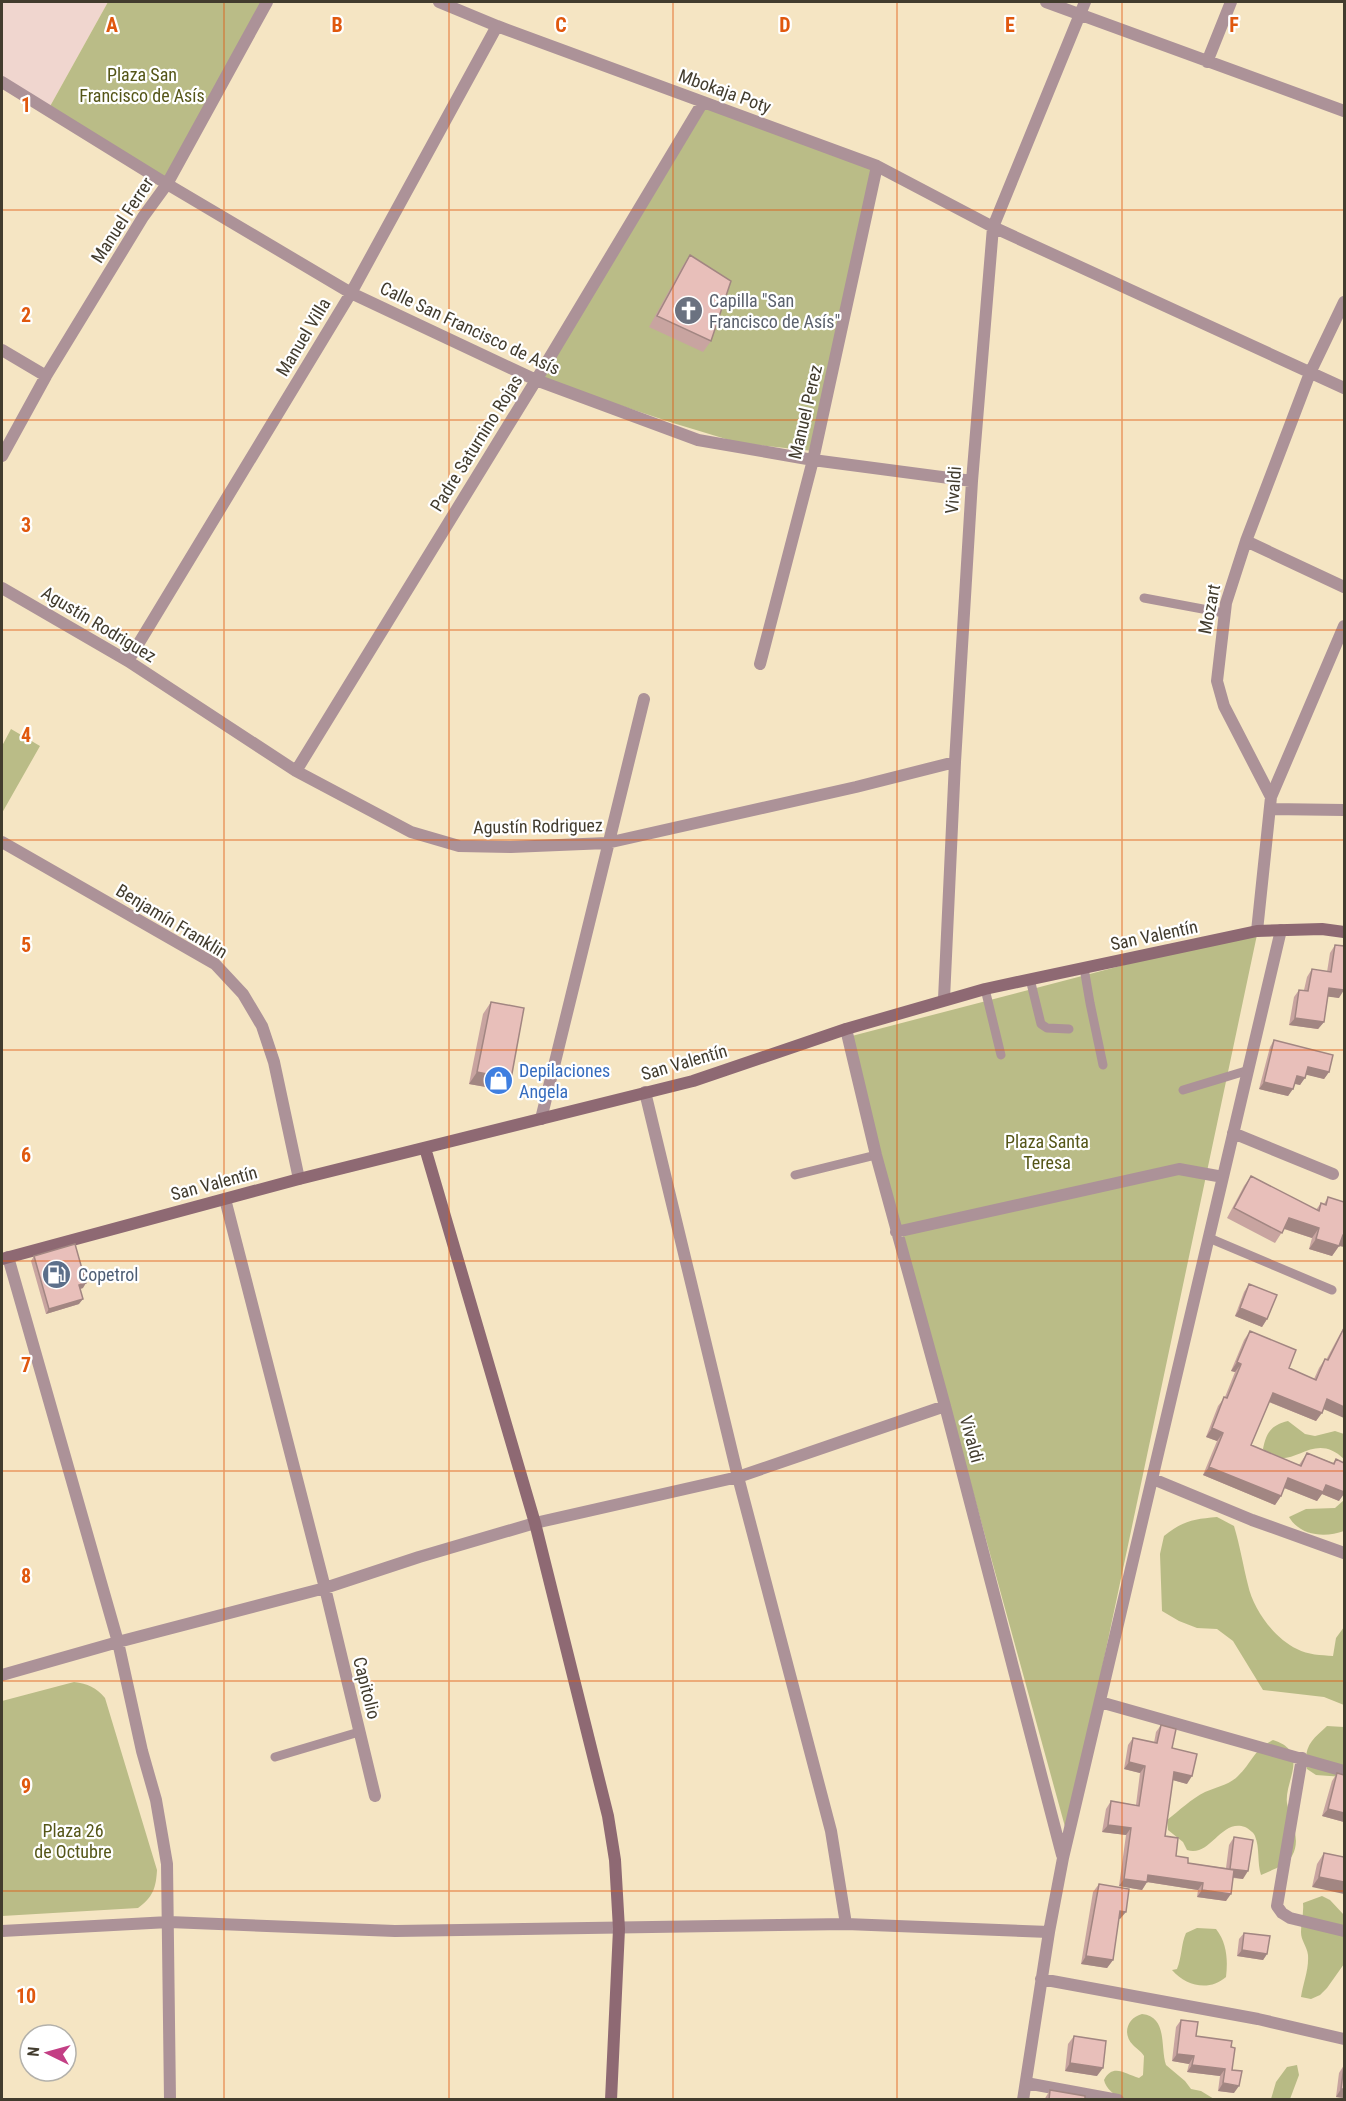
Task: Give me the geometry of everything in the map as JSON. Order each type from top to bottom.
[{"type":"main road","name":"San Valentín","points":[[5,1258],[299,1179],[693,1081],[846,1029],[944,999],[1257,931],[1322,929],[1344,932]]},
{"type":"main road","points":[[426,1148],[535,1523],[608,1816],[615,1860],[619,1929],[611,2100]]},
{"type":"street","name":"Manuel Ferrer","points":[[2,456],[46,376],[143,217],[166,184],[267,2]]},
{"type":"street","name":"Mbokaja Poty","points":[[439,2],[497,26],[878,166],[993,227],[1344,388]]},
{"type":"street","points":[[1046,2],[1344,111]]},
{"type":"street","name":"Vivaldi","points":[[944,999],[955,762],[972,481],[993,227],[1085,2]]},
{"type":"street","points":[[1208,62],[1231,2]]},
{"type":"street","name":"Manuel Villa","points":[[128,661],[351,293],[497,26]]},
{"type":"street","name":"Calle San Francisco de Asís","points":[[2,82],[166,184],[351,293],[536,380],[698,440],[813,460],[972,481]]},
{"type":"street","name":"Padre Saturnino Rojas","points":[[297,771],[703,102]]},
{"type":"street","name":"Manuel Perez","points":[[760,664],[813,460],[878,166]]},
{"type":"street","name":"Mozart","points":[[1270,803],[1224,706],[1217,681],[1224,613],[1246,541],[1310,373],[1344,302]]},
{"type":"street","points":[[2,350],[46,376]]},
{"type":"street","points":[[1246,541],[1344,587]]},
{"type":"street","name":"Agustín Rodriguez","points":[[2,588],[128,661],[297,771],[411,832],[459,846],[512,847],[607,843],[856,787],[955,762]]},
{"type":"street","points":[[1257,931],[1270,803],[1344,626]]},
{"type":"street","points":[[541,1119],[644,699]]},
{"type":"street","points":[[1270,803],[1344,810]]},
{"type":"street","name":"Benjamín Franklin","points":[[2,842],[215,964],[243,994],[262,1026],[274,1062],[299,1179]]},
{"type":"street","points":[[1023,2100],[1041,1979],[1063,1858],[1281,930]]},
{"type":"street","name":"Vivaldi","points":[[846,1029],[896,1232],[945,1406],[1063,1858]]},
{"type":"street","points":[[645,1092],[738,1477],[831,1831],[846,1924]]},
{"type":"street","points":[[1233,1133],[1333,1174]]},
{"type":"street","points":[[896,1232],[1179,1169],[1223,1178]]},
{"type":"street","name":"Capitolio","points":[[225,1200],[325,1588],[375,1796]]},
{"type":"street","points":[[5,1258],[118,1642],[142,1751],[156,1800],[167,1864],[170,2100]]},
{"type":"street","points":[[2,1676],[118,1642],[325,1588],[419,1557],[535,1523],[738,1477],[945,1406]]},
{"type":"street","points":[[1153,1479],[1252,1520],[1344,1554]]},
{"type":"street","points":[[1100,1702],[1344,1771]]},
{"type":"street","points":[[1302,1758],[1277,1906],[1290,1918],[1344,1931]]},
{"type":"street","points":[[2,1931],[168,1922],[395,1931],[846,1924],[1049,1932]]},
{"type":"street","points":[[1041,1979],[1258,2019],[1344,2039]]},
{"type":"street","points":[[1026,2083],[1118,2100]]},
{"type":"lane","points":[[1144,598],[1224,613]]},
{"type":"lane","points":[[1084,968],[1103,1065]]},
{"type":"lane","points":[[1030,979],[1041,1024],[1047,1028],[1069,1029]]},
{"type":"lane","points":[[986,989],[1001,1055]]},
{"type":"lane","points":[[1183,1090],[1249,1070]]},
{"type":"lane","points":[[795,1175],[876,1155]]},
{"type":"lane","points":[[1209,1238],[1332,1290]]},
{"type":"lane","points":[[275,1757],[359,1732]]},
{"type":"shaded area","points":[[2,2],[108,2],[48,110],[2,82]]},
{"type":"green space","name":"Plaza San Francisco de Asís","points":[[108,2],[267,2],[167,184],[48,110]]},
{"type":"green space","points":[[703,102],[877,166],[813,451],[739,443],[538,378]]},
{"type":"green space","points":[[11,729],[40,746],[2,813],[2,746]]},
{"type":"green space","name":"Plaza Santa Teresa","points":[[1258,930],[1067,1834],[848,1037]]},
{"type":"green space","points":[[1288,1421],[1305,1434],[1315,1436],[1335,1431],[1344,1434],[1344,1459],[1332,1451],[1321,1448],[1282,1458],[1273,1456],[1263,1449],[1270,1430]]},
{"type":"green space","points":[[1344,1500],[1344,1531],[1321,1535],[1306,1532],[1289,1517],[1306,1509],[1335,1508]]},
{"type":"green space","points":[[1217,1517],[1234,1526],[1255,1604],[1266,1622],[1280,1638],[1301,1651],[1333,1656],[1336,1638],[1344,1627],[1344,1705],[1324,1697],[1263,1690],[1233,1641],[1217,1629],[1197,1628],[1162,1611],[1160,1554],[1164,1536],[1189,1522]]},
{"type":"green space","name":"Plaza 26 de Octubre","points":[[74,1682],[91,1687],[105,1698],[157,1870],[155,1887],[147,1900],[138,1908],[2,1916],[2,1701]]},
{"type":"green space","points":[[1327,1726],[1344,1727],[1344,1777],[1316,1775],[1307,1769],[1306,1755],[1310,1744]]},
{"type":"green space","points":[[1273,1740],[1284,1745],[1291,1752],[1293,1759],[1287,1794],[1287,1803],[1296,1836],[1292,1856],[1282,1865],[1261,1875],[1254,1835],[1245,1827],[1237,1826],[1222,1832],[1202,1849],[1187,1850],[1183,1842],[1168,1830],[1167,1820],[1190,1801],[1234,1779],[1261,1748]]},
{"type":"green space","points":[[1322,1896],[1330,1900],[1344,1915],[1344,1964],[1327,1988],[1320,1995],[1311,1999],[1301,1997],[1308,1961],[1301,1935],[1303,1903]]},
{"type":"green space","points":[[1197,1928],[1216,1929],[1225,1946],[1227,1958],[1226,1977],[1219,1982],[1205,1986],[1184,1980],[1172,1970],[1177,1969],[1186,1933]]},
{"type":"green space","points":[[1142,2014],[1150,2016],[1159,2027],[1166,2065],[1191,2089],[1201,2091],[1214,2099],[1121,2099],[1108,2089],[1104,2080],[1111,2072],[1120,2071],[1139,2078],[1143,2075],[1144,2056],[1130,2041],[1127,2031],[1133,2019]]},
{"type":"green space","points":[[1297,2065],[1299,2075],[1290,2099],[1271,2099],[1276,2082],[1287,2067]]},
{"type":"building","name":"Capilla \"San Francisco de Asís\"","points":[[690,255],[731,281],[711,341],[657,316]]},
{"type":"building","points":[[1335,945],[1344,946],[1344,990],[1329,988],[1324,1022],[1295,1018],[1299,990],[1308,991],[1312,969],[1331,972]]},
{"type":"building","points":[[491,1002],[524,1008],[511,1079],[477,1072]]},
{"type":"building","points":[[1274,1040],[1333,1055],[1329,1072],[1308,1067],[1305,1078],[1297,1076],[1293,1089],[1264,1082]]},
{"type":"building","points":[[1251,1176],[1319,1211],[1321,1203],[1326,1205],[1328,1197],[1344,1202],[1344,1235],[1339,1246],[1316,1239],[1319,1228],[1289,1218],[1282,1233],[1234,1208]]},
{"type":"building","name":"Copetrol","points":[[75,1244],[86,1283],[79,1285],[83,1299],[49,1309],[34,1256]]},
{"type":"building","points":[[1249,1284],[1277,1295],[1267,1319],[1240,1308]]},
{"type":"building","points":[[1344,1328],[1344,1407],[1327,1399],[1322,1413],[1273,1393],[1251,1445],[1301,1466],[1307,1453],[1334,1464],[1336,1459],[1344,1463],[1344,1492],[1326,1485],[1323,1492],[1288,1478],[1281,1496],[1209,1467],[1223,1433],[1212,1428],[1224,1397],[1227,1398],[1241,1364],[1237,1362],[1250,1331],[1296,1350],[1289,1368],[1316,1380],[1325,1359],[1328,1360]]},
{"type":"building","points":[[1161,1725],[1176,1729],[1172,1748],[1197,1754],[1192,1776],[1174,1772],[1165,1836],[1178,1838],[1176,1856],[1188,1858],[1188,1863],[1234,1870],[1231,1894],[1202,1890],[1203,1883],[1148,1875],[1147,1882],[1124,1879],[1131,1828],[1108,1825],[1111,1801],[1139,1806],[1145,1766],[1129,1762],[1133,1738],[1157,1743]]},
{"type":"building","points":[[1337,1773],[1344,1775],[1344,1813],[1328,1809]]},
{"type":"building","points":[[1234,1837],[1253,1840],[1248,1871],[1230,1869]]},
{"type":"building","points":[[1324,1853],[1344,1857],[1344,1882],[1319,1877]]},
{"type":"building","points":[[1099,1884],[1129,1889],[1126,1912],[1120,1911],[1113,1960],[1086,1956]]},
{"type":"building","points":[[1244,1933],[1270,1936],[1267,1954],[1242,1950]]},
{"type":"building","points":[[1181,2020],[1198,2022],[1196,2036],[1232,2041],[1231,2047],[1235,2048],[1232,2070],[1242,2071],[1239,2086],[1223,2083],[1225,2069],[1192,2065],[1194,2056],[1177,2054]]},
{"type":"building","points":[[1074,2036],[1106,2041],[1103,2068],[1070,2063]]},
{"type":"building","points":[[1344,2065],[1344,2089],[1341,2089]]},
{"type":"building","points":[[1050,2090],[1085,2096],[1085,2100],[1049,2100]]},
{"type":"place","name":"Capilla \"San Francisco de Asís\"","points":[[688,310]]},
{"type":"place","name":"Depilaciones Angela","points":[[498,1080]]},
{"type":"place","name":"Copetrol","points":[[57,1274]]}]
